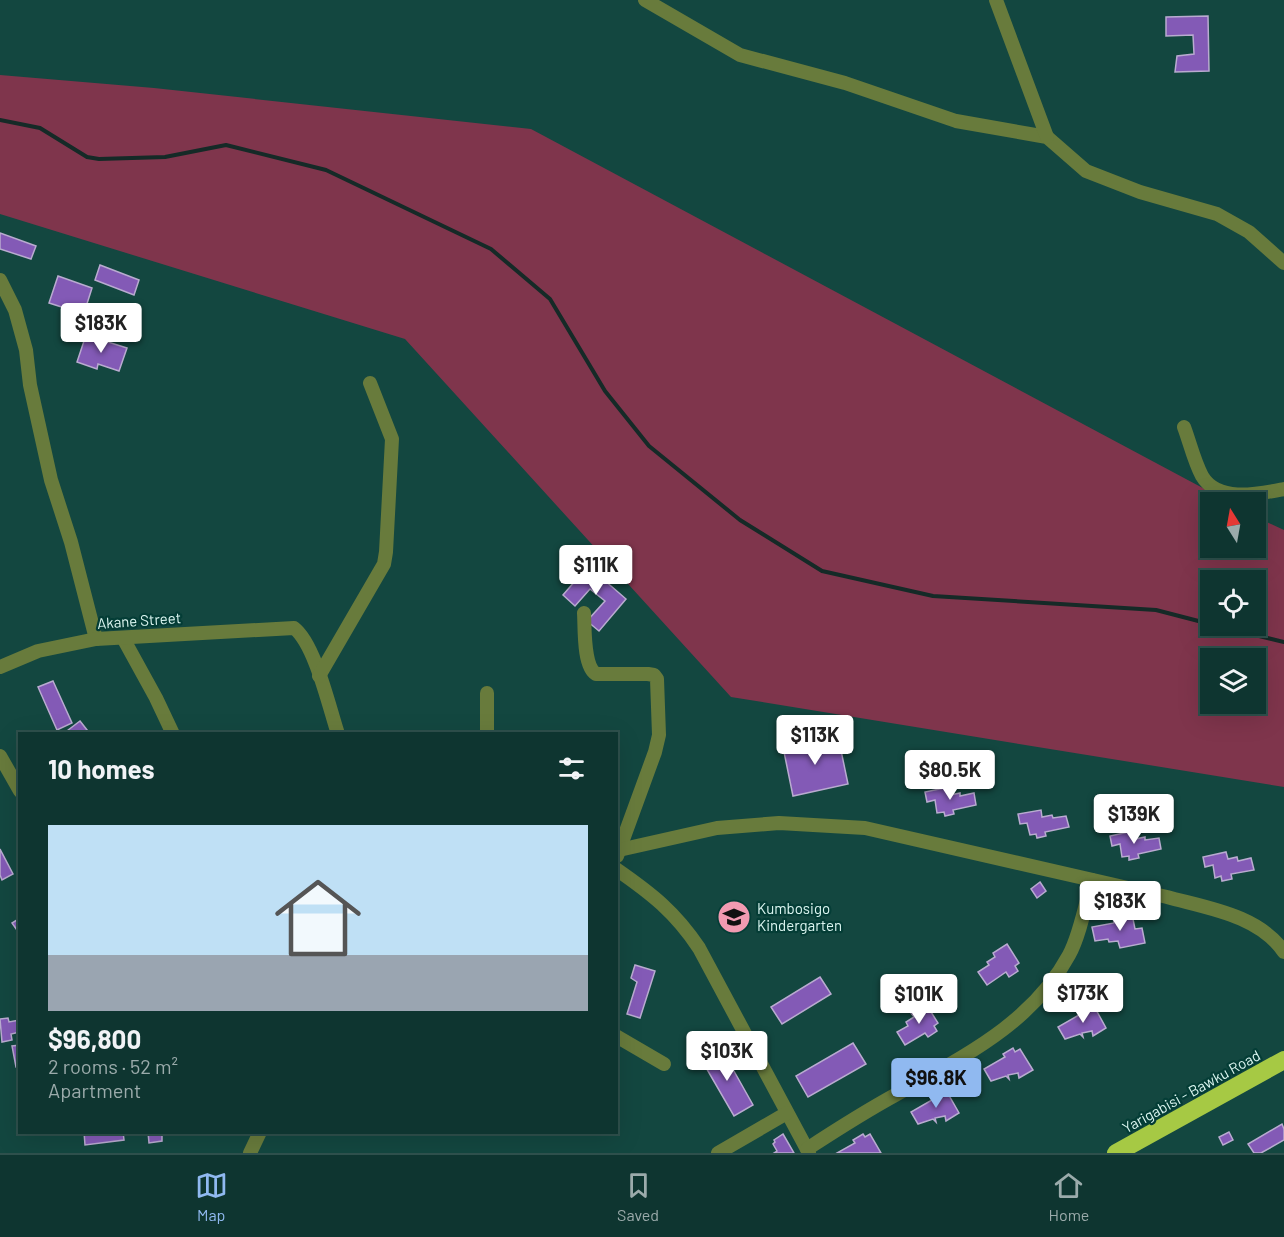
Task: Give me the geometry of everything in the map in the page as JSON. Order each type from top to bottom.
[{"type":"highway","name":"Yarigabisi - Bawku Road","points":[[1116,1153],[1284,1060]]},
{"type":"street","points":[[645,0],[740,55],[845,83],[956,121],[1047,136]]},
{"type":"street","points":[[996,0],[1047,136],[1086,171],[1140,192],[1217,214],[1249,232],[1284,263]]},
{"type":"street","points":[[0,280],[15,310],[26,350],[30,385],[51,480],[71,542],[96,639]]},
{"type":"street","points":[[337,732],[319,676],[384,564],[386,552],[392,440],[370,383]]},
{"type":"street","points":[[1184,427],[1202,476],[1215,490],[1232,494],[1284,489]]},
{"type":"street","points":[[584,614],[591,671],[596,674],[648,674],[654,675],[657,679],[659,735],[618,854]]},
{"type":"street","name":"Akane Street","points":[[0,667],[38,651],[96,639],[294,628],[309,646],[319,676]]},
{"type":"street","points":[[123,638],[172,732]]},
{"type":"street","points":[[487,693],[487,732]]},
{"type":"street","points":[[0,756],[18,788]]},
{"type":"street","points":[[618,854],[717,828],[780,824],[865,828],[1167,897],[1244,921],[1261,929],[1284,952]]},
{"type":"street","points":[[618,870],[647,890],[682,922],[699,948],[808,1151],[873,1107],[986,1043],[1019,1018],[1046,991],[1071,952],[1092,880]]},
{"type":"street","points":[[618,1037],[664,1064]]},
{"type":"street","points":[[718,1153],[787,1113]]},
{"type":"street","points":[[250,1153],[259,1134]]},
{"type":"shaded area","points":[[0,75],[154,88],[531,129],[1210,492],[1200,492],[1200,558],[1266,558],[1266,522],[1284,530],[1284,787],[731,697],[405,339],[0,214]]},
{"type":"building","points":[[1208,16],[1209,71],[1175,72],[1177,56],[1194,54],[1193,35],[1166,36],[1166,17]]},
{"type":"building","points":[[0,233],[36,246],[31,259],[0,249]]},
{"type":"building","points":[[100,265],[139,280],[134,295],[95,280]]},
{"type":"building","points":[[58,276],[92,288],[85,310],[70,305],[68,309],[49,303]]},
{"type":"building","points":[[86,335],[127,348],[119,371],[98,364],[97,369],[77,362]]},
{"type":"building","points":[[588,566],[626,599],[599,631],[587,621],[605,601],[590,589],[575,606],[563,595]]},
{"type":"building","points":[[53,681],[72,723],[57,730],[38,687]]},
{"type":"building","points":[[80,721],[87,730],[84,732],[66,732]]},
{"type":"building","points":[[838,736],[848,784],[793,796],[783,747]]},
{"type":"building","points":[[949,787],[950,795],[960,793],[960,796],[974,793],[976,805],[953,810],[954,814],[945,816],[944,812],[937,813],[935,800],[927,802],[925,792]]},
{"type":"building","points":[[1041,810],[1042,817],[1066,816],[1069,827],[1045,832],[1046,836],[1037,838],[1036,834],[1030,835],[1027,823],[1020,824],[1018,814]]},
{"type":"building","points":[[1133,831],[1135,839],[1159,838],[1161,849],[1138,854],[1139,858],[1129,860],[1129,856],[1122,857],[1120,844],[1112,846],[1110,836]]},
{"type":"building","points":[[0,849],[13,874],[2,880],[0,875]]},
{"type":"building","points":[[1226,852],[1228,859],[1237,857],[1238,861],[1251,858],[1254,870],[1231,874],[1232,879],[1222,881],[1221,876],[1215,878],[1213,865],[1205,867],[1203,857]]},
{"type":"building","points":[[1040,882],[1046,891],[1037,898],[1031,889]]},
{"type":"building","points":[[1132,914],[1135,929],[1142,928],[1145,943],[1120,948],[1118,941],[1109,942],[1108,939],[1095,941],[1092,927],[1114,923],[1113,918]]},
{"type":"building","points":[[18,919],[18,932],[12,923]]},
{"type":"building","points":[[1007,944],[1019,963],[1015,966],[1018,971],[1009,977],[1006,972],[987,985],[978,972],[989,965],[987,962],[995,957],[993,953]]},
{"type":"building","points":[[635,965],[655,971],[640,1018],[627,1014],[637,982],[631,978]]},
{"type":"building","points":[[820,977],[831,994],[782,1024],[771,1007]]},
{"type":"building","points":[[926,1004],[938,1023],[934,1026],[937,1031],[928,1037],[925,1033],[905,1045],[897,1032],[908,1026],[906,1022],[914,1017],[911,1013]]},
{"type":"building","points":[[1087,1006],[1089,1009],[1094,1006],[1106,1028],[1093,1036],[1092,1031],[1082,1033],[1083,1037],[1080,1034],[1065,1039],[1058,1027],[1079,1015],[1077,1012]]},
{"type":"building","points":[[8,1018],[9,1022],[18,1020],[18,1032],[11,1034],[12,1040],[2,1042],[0,1019]]},
{"type":"building","points":[[853,1043],[866,1064],[808,1097],[796,1076]]},
{"type":"building","points":[[18,1045],[18,1067],[16,1067],[12,1046]]},
{"type":"building","points":[[721,1048],[753,1105],[734,1116],[701,1059]]},
{"type":"building","points":[[1013,1048],[1015,1052],[1020,1049],[1033,1070],[1019,1078],[1018,1073],[1008,1075],[1009,1079],[1006,1076],[991,1081],[984,1069],[1005,1057],[1003,1054]]},
{"type":"building","points":[[940,1091],[942,1094],[947,1092],[959,1113],[946,1121],[945,1116],[935,1118],[936,1122],[933,1119],[918,1124],[911,1112],[932,1100],[930,1097]]},
{"type":"building","points":[[1282,1124],[1284,1140],[1261,1153],[1254,1153],[1248,1144]]},
{"type":"building","points":[[1229,1132],[1233,1140],[1223,1145],[1219,1137]]},
{"type":"building","points":[[84,1134],[123,1134],[124,1140],[85,1145]]},
{"type":"building","points":[[148,1134],[162,1134],[162,1141],[149,1143]]},
{"type":"building","points":[[783,1134],[794,1153],[774,1153],[777,1151],[773,1144],[774,1140]]},
{"type":"building","points":[[863,1134],[865,1137],[870,1134],[881,1153],[837,1153],[855,1143],[853,1140]]},
{"type":"waterway","points":[[0,120],[40,128],[87,157],[99,159],[165,157],[226,145],[326,170],[491,249],[550,299],[605,391],[649,446],[740,520],[822,571],[933,596],[1156,610],[1200,621]]},
{"type":"waterway","points":[[1259,636],[1284,642]]},
{"type":"place","name":"Kumbosigo Kindergarten","points":[[734,917]]}]
